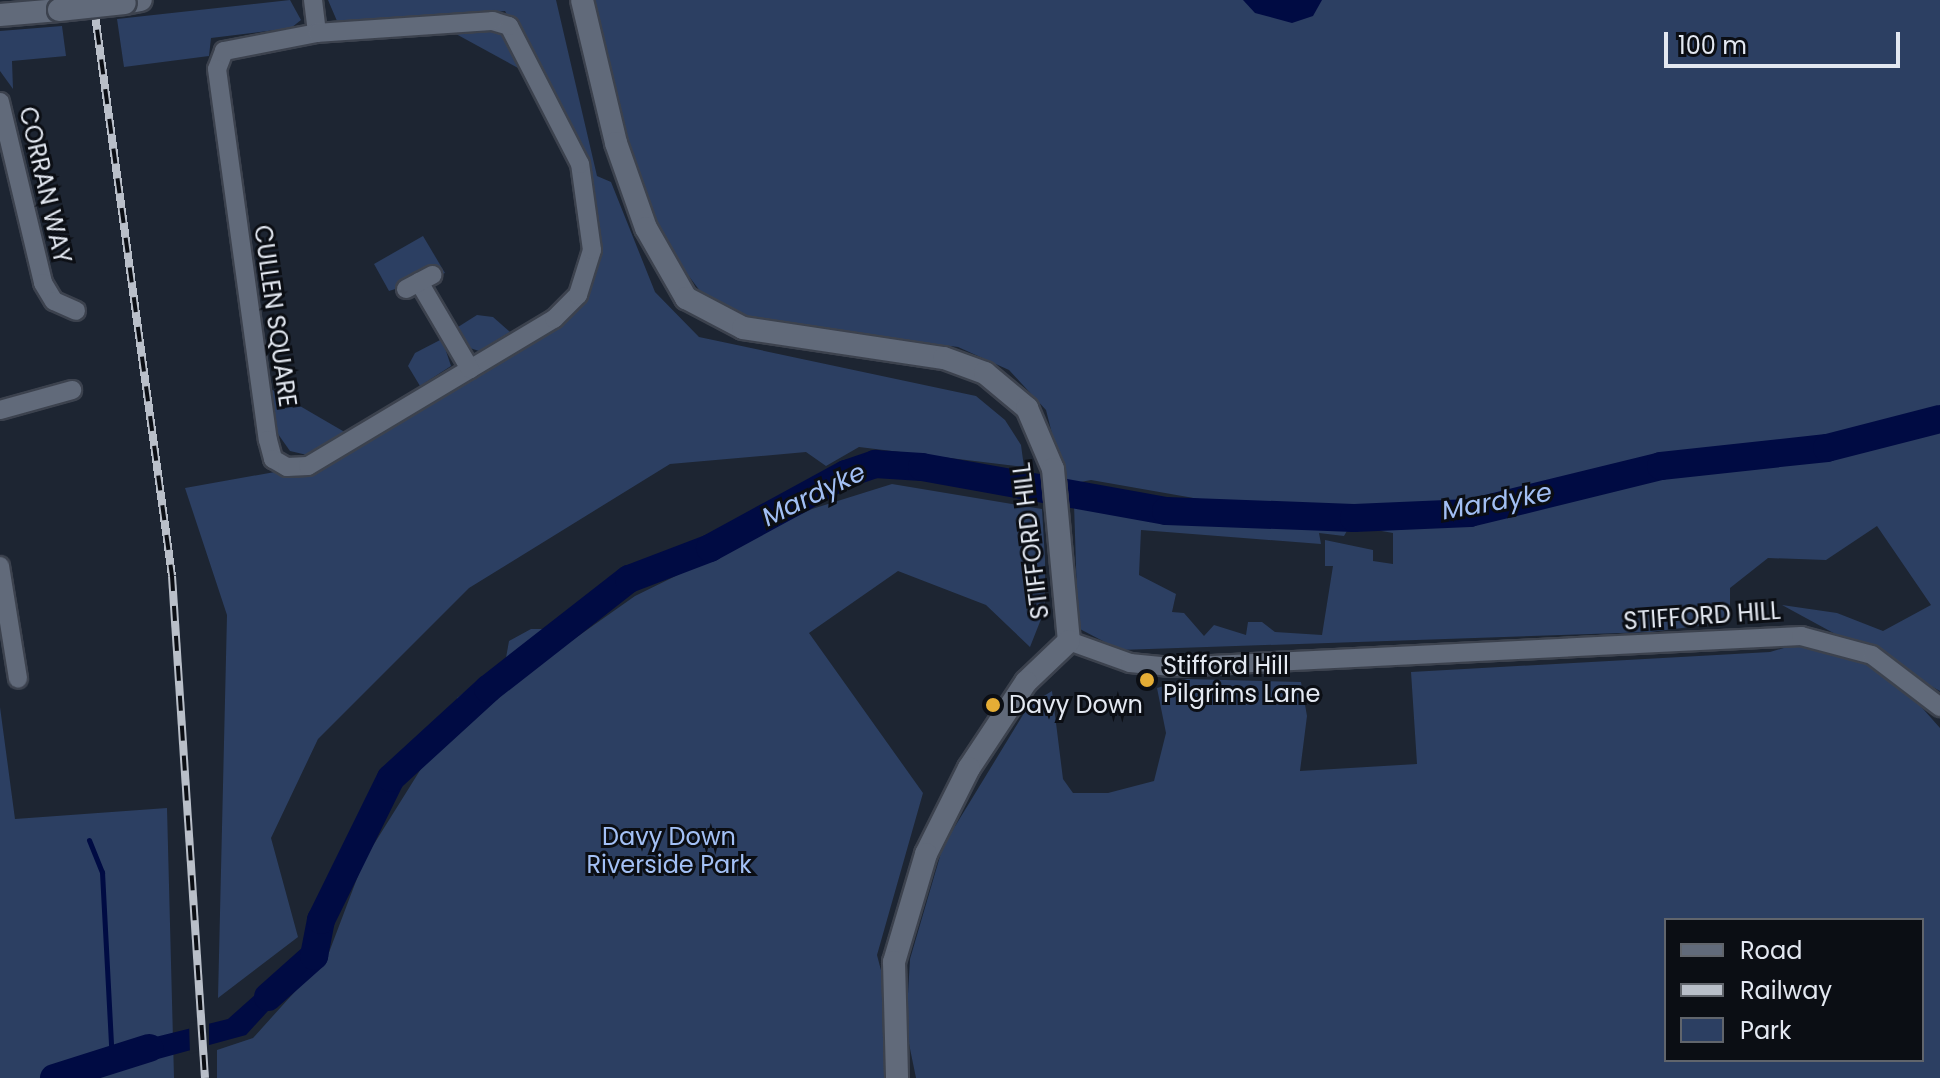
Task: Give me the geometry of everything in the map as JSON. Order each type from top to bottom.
[{"type":"main road","points":[[0,15],[133,1]]},
{"type":"main road","name":"STIFFORD HILL","points":[[579,4],[646,228],[686,298],[743,328],[944,358],[985,373],[1027,408],[1053,469],[1069,641]]},
{"type":"main road","points":[[897,1078],[894,962],[926,854],[969,768],[1026,682],[1069,641]]},
{"type":"street","points":[[313,0],[317,33]]},
{"type":"street","name":"CULLEN SQUARE","points":[[493,21],[509,26],[580,164],[592,250],[578,295],[554,319],[470,369],[308,466],[273,459],[217,69],[224,51],[317,33],[493,21]]},
{"type":"street","name":"CORRAN WAY","points":[[0,102],[43,283],[54,301],[76,311]]},
{"type":"street","points":[[419,282],[470,369]]},
{"type":"street","points":[[0,410],[72,390]]},
{"type":"street","points":[[0,566],[18,679]]},
{"type":"street","name":"STIFFORD HILL","points":[[1069,641],[1130,663],[1171,667],[1801,636],[1872,655],[1940,707]]},
{"type":"green space","points":[[290,0],[301,20],[291,28],[211,38],[209,56],[124,67],[117,19]]},
{"type":"green space","points":[[328,0],[556,0],[597,176],[611,182],[655,292],[699,337],[976,396],[1005,420],[1021,445],[1024,467],[859,447],[826,466],[806,452],[670,464],[469,588],[318,739],[271,838],[298,937],[218,998],[227,615],[185,488],[308,466],[587,290],[577,146],[505,11],[340,28]]},
{"type":"green space","points":[[591,0],[1940,0],[1940,691],[1782,605],[1837,613],[1883,631],[1931,605],[1877,526],[1826,560],[1768,558],[1730,588],[1730,622],[1650,632],[1120,650],[1078,628],[1074,504],[1348,529],[1344,536],[1319,533],[1321,544],[1141,530],[1139,575],[1176,594],[1172,612],[1184,613],[1204,636],[1214,625],[1246,635],[1248,622],[1262,622],[1275,632],[1322,635],[1333,566],[1325,566],[1325,540],[1373,550],[1373,561],[1393,564],[1393,533],[1091,480],[1065,485],[1046,410],[1009,370],[958,347],[771,323],[712,307],[664,243],[615,106]]},
{"type":"green space","points":[[62,26],[66,56],[12,61],[13,89],[0,71],[0,31]]},
{"type":"green space","points":[[460,27],[499,29],[518,68],[456,34]]},
{"type":"green space","points":[[423,236],[445,273],[389,291],[374,264]]},
{"type":"green space","points":[[477,315],[493,317],[510,332],[479,351],[470,348],[458,327]]},
{"type":"green space","points":[[442,339],[451,366],[420,386],[408,366],[415,353]]},
{"type":"green space","points":[[269,388],[348,434],[307,455],[290,451],[273,427]]},
{"type":"green space","name":"Davy Down Riverside Park","points":[[892,484],[1042,509],[1045,559],[1045,609],[1030,647],[986,605],[898,571],[809,633],[923,793],[877,955],[909,1078],[217,1078],[217,1050],[253,1038],[328,955],[364,860],[424,764],[454,733],[457,698],[493,671],[501,686],[509,641],[531,629],[550,629],[557,651],[635,596],[812,509]]},
{"type":"green space","points":[[1804,642],[1847,650],[1893,675],[1940,728],[1940,1078],[916,1078],[906,1029],[910,959],[943,846],[1029,705],[1052,691],[1063,779],[1073,793],[1108,793],[1154,781],[1166,733],[1157,688],[1187,679],[1301,682],[1307,716],[1300,771],[1417,764],[1411,672],[1770,652]]},
{"type":"green space","points":[[0,707],[15,819],[167,808],[174,1078],[0,1078]]},
{"type":"shaded area","points":[[1243,0],[1322,0],[1313,16],[1292,23],[1255,13]]},
{"type":"shaded area","points":[[283,970],[300,976],[246,1035],[114,1071],[111,1048],[228,1019]]},
{"type":"pier","points":[[209,1020],[209,1049],[190,1054],[189,1023]]},
{"type":"waterway","name":"Mardyke","points":[[268,997],[314,956],[321,920],[391,778],[488,689],[629,579],[710,548],[846,474],[875,464],[922,467],[1166,511],[1354,518],[1470,513],[1661,466],[1827,448],[1940,419]]},
{"type":"waterway","points":[[89,840],[102,872],[112,1060]]},
{"type":"waterway","name":"Mardyke","points":[[54,1078],[149,1048]]},
{"type":"railway","points":[[93,0],[172,576],[205,1078]]},
{"type":"place","name":"Stifford Hill Pilgrims Lane","points":[[1147,680]]},
{"type":"place","name":"Davy Down","points":[[993,705]]}]
